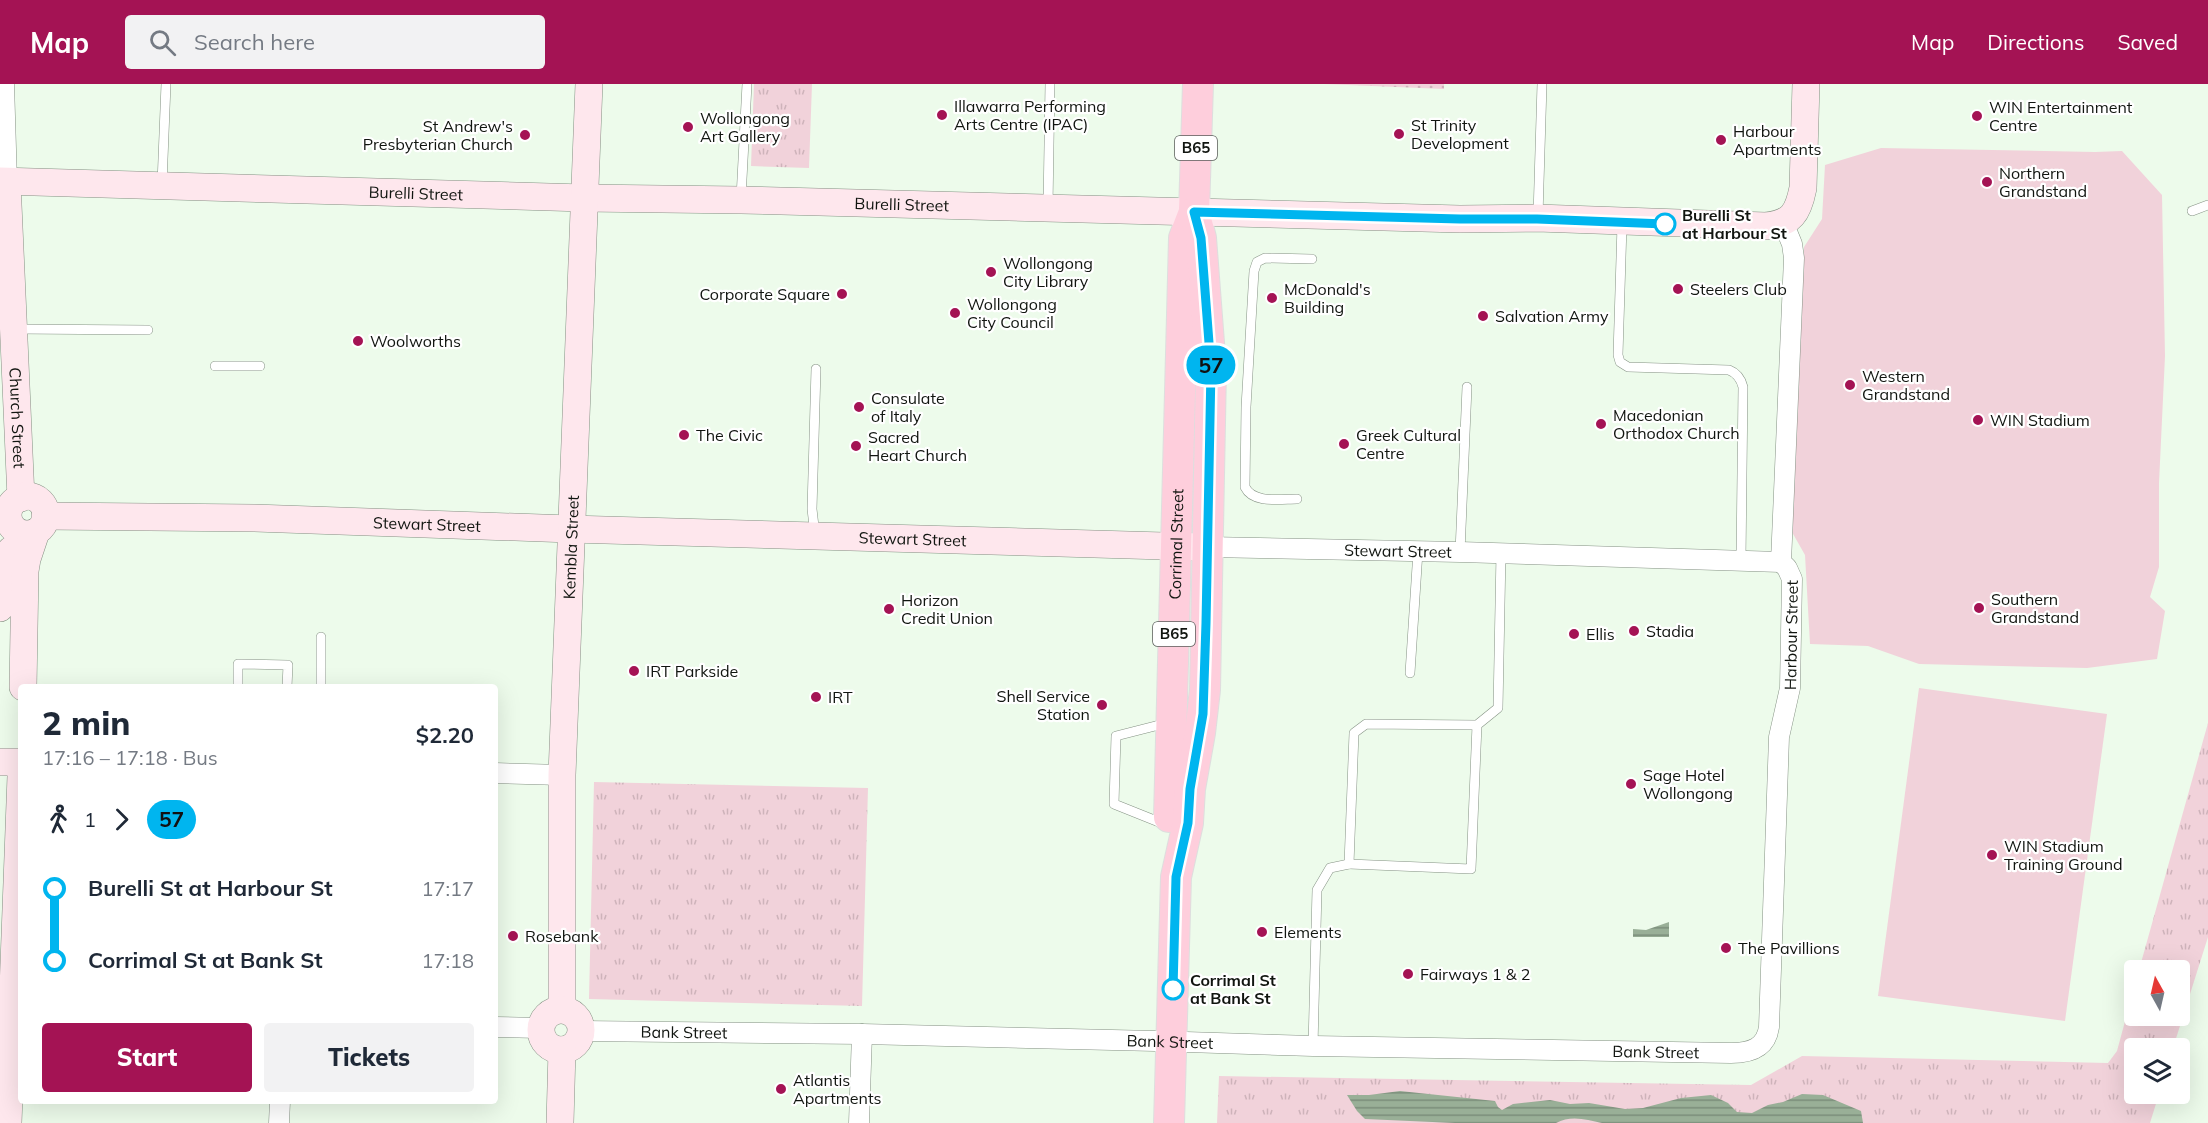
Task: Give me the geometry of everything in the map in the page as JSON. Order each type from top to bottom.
[{"type":"main road","name":"Corrimal Street","points":[[1176,877],[1188,823],[1190,789],[1203,714],[1208,547],[1211,369],[1201,238],[1194,212],[1198,84]]},
{"type":"main road","name":"Corrimal Street","points":[[1169,1123],[1176,877],[1169,826],[1175,547],[1184,238],[1194,212]]},
{"type":"street","name":"Church Street","points":[[4,84],[4,182],[14,329],[21,498]]},
{"type":"street","name":"Kembla Street","points":[[562,1009],[562,775],[589,84]]},
{"type":"street","points":[[1790,217],[1803,188],[1806,84]]},
{"type":"street","name":"Burelli Street","points":[[4,182],[1766,226],[1790,217]]},
{"type":"street","name":"Harbour Street","points":[[1758,1048],[1768,1036],[1769,1027],[1779,737],[1790,688],[1792,579],[1781,562],[1794,275],[1790,217]]},
{"type":"street","points":[[0,608],[10,567],[10,507],[21,498],[36,499],[43,506],[41,524],[27,559],[25,571],[23,684]]},
{"type":"street","name":"Stewart Street","points":[[41,524],[222,517],[816,537],[1781,562]]},
{"type":"street","points":[[9,521],[17,532],[27,534],[41,524]]},
{"type":"street","points":[[0,762],[18,762]]},
{"type":"street","points":[[498,773],[562,775]]},
{"type":"street","points":[[8,1123],[18,847]]},
{"type":"street","points":[[562,1009],[569,1010],[579,1019],[582,1031],[573,1046],[562,1050],[551,1048],[546,1044],[540,1028],[545,1016],[562,1009]]},
{"type":"street","points":[[498,1028],[540,1028]]},
{"type":"street","name":"Bank Street","points":[[582,1031],[862,1034],[1313,1046],[1731,1053],[1742,1053],[1758,1048]]},
{"type":"street","points":[[859,1123],[862,1034]]},
{"type":"street","points":[[560,1123],[562,1050]]},
{"type":"street","points":[[279,1123],[280,1104]]},
{"type":"lane","points":[[162,186],[166,84]]},
{"type":"lane","points":[[741,200],[747,84]]},
{"type":"lane","points":[[1048,209],[1050,84]]},
{"type":"lane","points":[[1537,219],[1542,84]]},
{"type":"lane","points":[[2192,210],[2208,205]]},
{"type":"lane","points":[[1622,223],[1618,355],[1620,362],[1628,368],[1729,370],[1741,380],[1743,387],[1742,560]]},
{"type":"lane","points":[[1297,499],[1256,498],[1249,495],[1245,487],[1246,407],[1254,271],[1257,262],[1265,258],[1312,259]]},
{"type":"lane","points":[[14,329],[148,330]]},
{"type":"lane","points":[[215,366],[260,366]]},
{"type":"lane","points":[[816,369],[812,509],[816,537]]},
{"type":"lane","points":[[1460,552],[1467,387]]},
{"type":"lane","points":[[1410,673],[1418,551]]},
{"type":"lane","points":[[1349,864],[1354,733],[1366,724],[1477,725],[1498,708],[1502,554]]},
{"type":"lane","points":[[321,637],[321,684]]},
{"type":"lane","points":[[238,684],[238,663],[288,665],[287,684]]},
{"type":"lane","points":[[1169,826],[1114,804],[1116,736],[1172,722]]},
{"type":"lane","points":[[1313,1046],[1317,891],[1330,868],[1349,864],[1471,868],[1477,725]]},
{"type":"lane","points":[[1316,916],[1327,916]]},
{"type":"green space","points":[[754,84],[812,84],[809,168],[751,166]]},
{"type":"green space","points":[[1324,84],[1444,84],[1444,89]]},
{"type":"green space","name":"WIN Stadium","points":[[1881,148],[2122,151],[2162,195],[2165,356],[2159,483],[2159,567],[2150,597],[2165,611],[2157,659],[2087,668],[1919,664],[1868,646],[1810,644],[1805,555],[1788,525],[1804,247],[1822,219],[1825,165]]},
{"type":"green space","name":"WIN Stadium Training Ground","points":[[1919,688],[2107,714],[2065,1021],[1878,996]]},
{"type":"green space","points":[[2208,723],[2208,937],[2190,994],[2190,960],[2142,960]]},
{"type":"green space","points":[[594,782],[868,788],[862,1006],[589,999]]},
{"type":"green space","points":[[2124,1025],[2180,1026],[2176,1038],[2124,1038],[2124,1104],[2156,1104],[2150,1123],[1217,1123],[1219,1076],[1751,1085],[1802,1056],[2108,1063],[2117,1051]]},
{"type":"shaded area","points":[[1669,922],[1669,937],[1633,937],[1633,929],[1646,930]]},
{"type":"shaded area","points":[[1400,1091],[1495,1101],[1502,1110],[1513,1104],[1550,1100],[1625,1109],[1643,1108],[1681,1098],[1711,1095],[1728,1103],[1737,1112],[1752,1113],[1802,1094],[1823,1095],[1861,1111],[1863,1123],[1602,1123],[1572,1118],[1556,1123],[1455,1123],[1365,1119],[1347,1095]]},
{"type":"bus line","name":"57","points":[[1173,989],[1176,877],[1188,823],[1190,789],[1205,690],[1211,369],[1201,238],[1194,212],[1665,224]]},
{"type":"place","name":"Illawarra Performing Arts Centre (IPAC)","points":[[942,115]]},
{"type":"place","name":"WIN Entertainment Centre","points":[[1977,116]]},
{"type":"place","name":"Wollongong Art Gallery","points":[[688,127]]},
{"type":"place","name":"St Trinity Development","points":[[1399,134]]},
{"type":"place","name":"St Andrew's Presbyterian Church","points":[[525,135]]},
{"type":"place","name":"Harbour Apartments","points":[[1721,140]]},
{"type":"place","name":"Northern Grandstand","points":[[1987,182]]},
{"type":"place","name":"Burelli St at Harbour St","points":[[1665,224]]},
{"type":"place","name":"Wollongong City Library","points":[[991,272]]},
{"type":"place","name":"Steelers Club","points":[[1678,289]]},
{"type":"place","name":"Corporate Square","points":[[842,294]]},
{"type":"place","name":"McDonald's Building","points":[[1272,298]]},
{"type":"place","name":"Wollongong City Council","points":[[955,313]]},
{"type":"place","name":"Salvation Army","points":[[1483,316]]},
{"type":"place","name":"Woolworths","points":[[358,341]]},
{"type":"place","name":"Western Grandstand","points":[[1850,385]]},
{"type":"place","name":"Consulate of Italy","points":[[859,407]]},
{"type":"place","name":"WIN Stadium","points":[[1978,420]]},
{"type":"place","name":"Macedonian Orthodox Church","points":[[1601,424]]},
{"type":"place","name":"The Civic","points":[[684,435]]},
{"type":"place","name":"Greek Cultural Centre","points":[[1344,444]]},
{"type":"place","name":"Sacred Heart Church","points":[[856,446]]},
{"type":"place","name":"Southern Grandstand","points":[[1979,608]]},
{"type":"place","name":"Horizon Credit Union","points":[[889,609]]},
{"type":"place","name":"Stadia","points":[[1634,631]]},
{"type":"place","name":"Ellis","points":[[1574,634]]},
{"type":"place","name":"IRT Parkside","points":[[634,671]]},
{"type":"place","name":"IRT","points":[[816,697]]},
{"type":"place","name":"Shell Service Station","points":[[1102,705]]},
{"type":"place","name":"Sage Hotel Wollongong","points":[[1631,784]]},
{"type":"place","name":"WIN Stadium Training Ground","points":[[1992,855]]},
{"type":"place","name":"Elements","points":[[1262,932]]},
{"type":"place","name":"Rosebank","points":[[513,936]]},
{"type":"place","name":"The Pavillions","points":[[1726,948]]},
{"type":"place","name":"Fairways 1 & 2","points":[[1408,974]]},
{"type":"place","name":"Corrimal St at Bank St","points":[[1173,989]]},
{"type":"place","name":"Atlantis Apartments","points":[[781,1089]]}]
